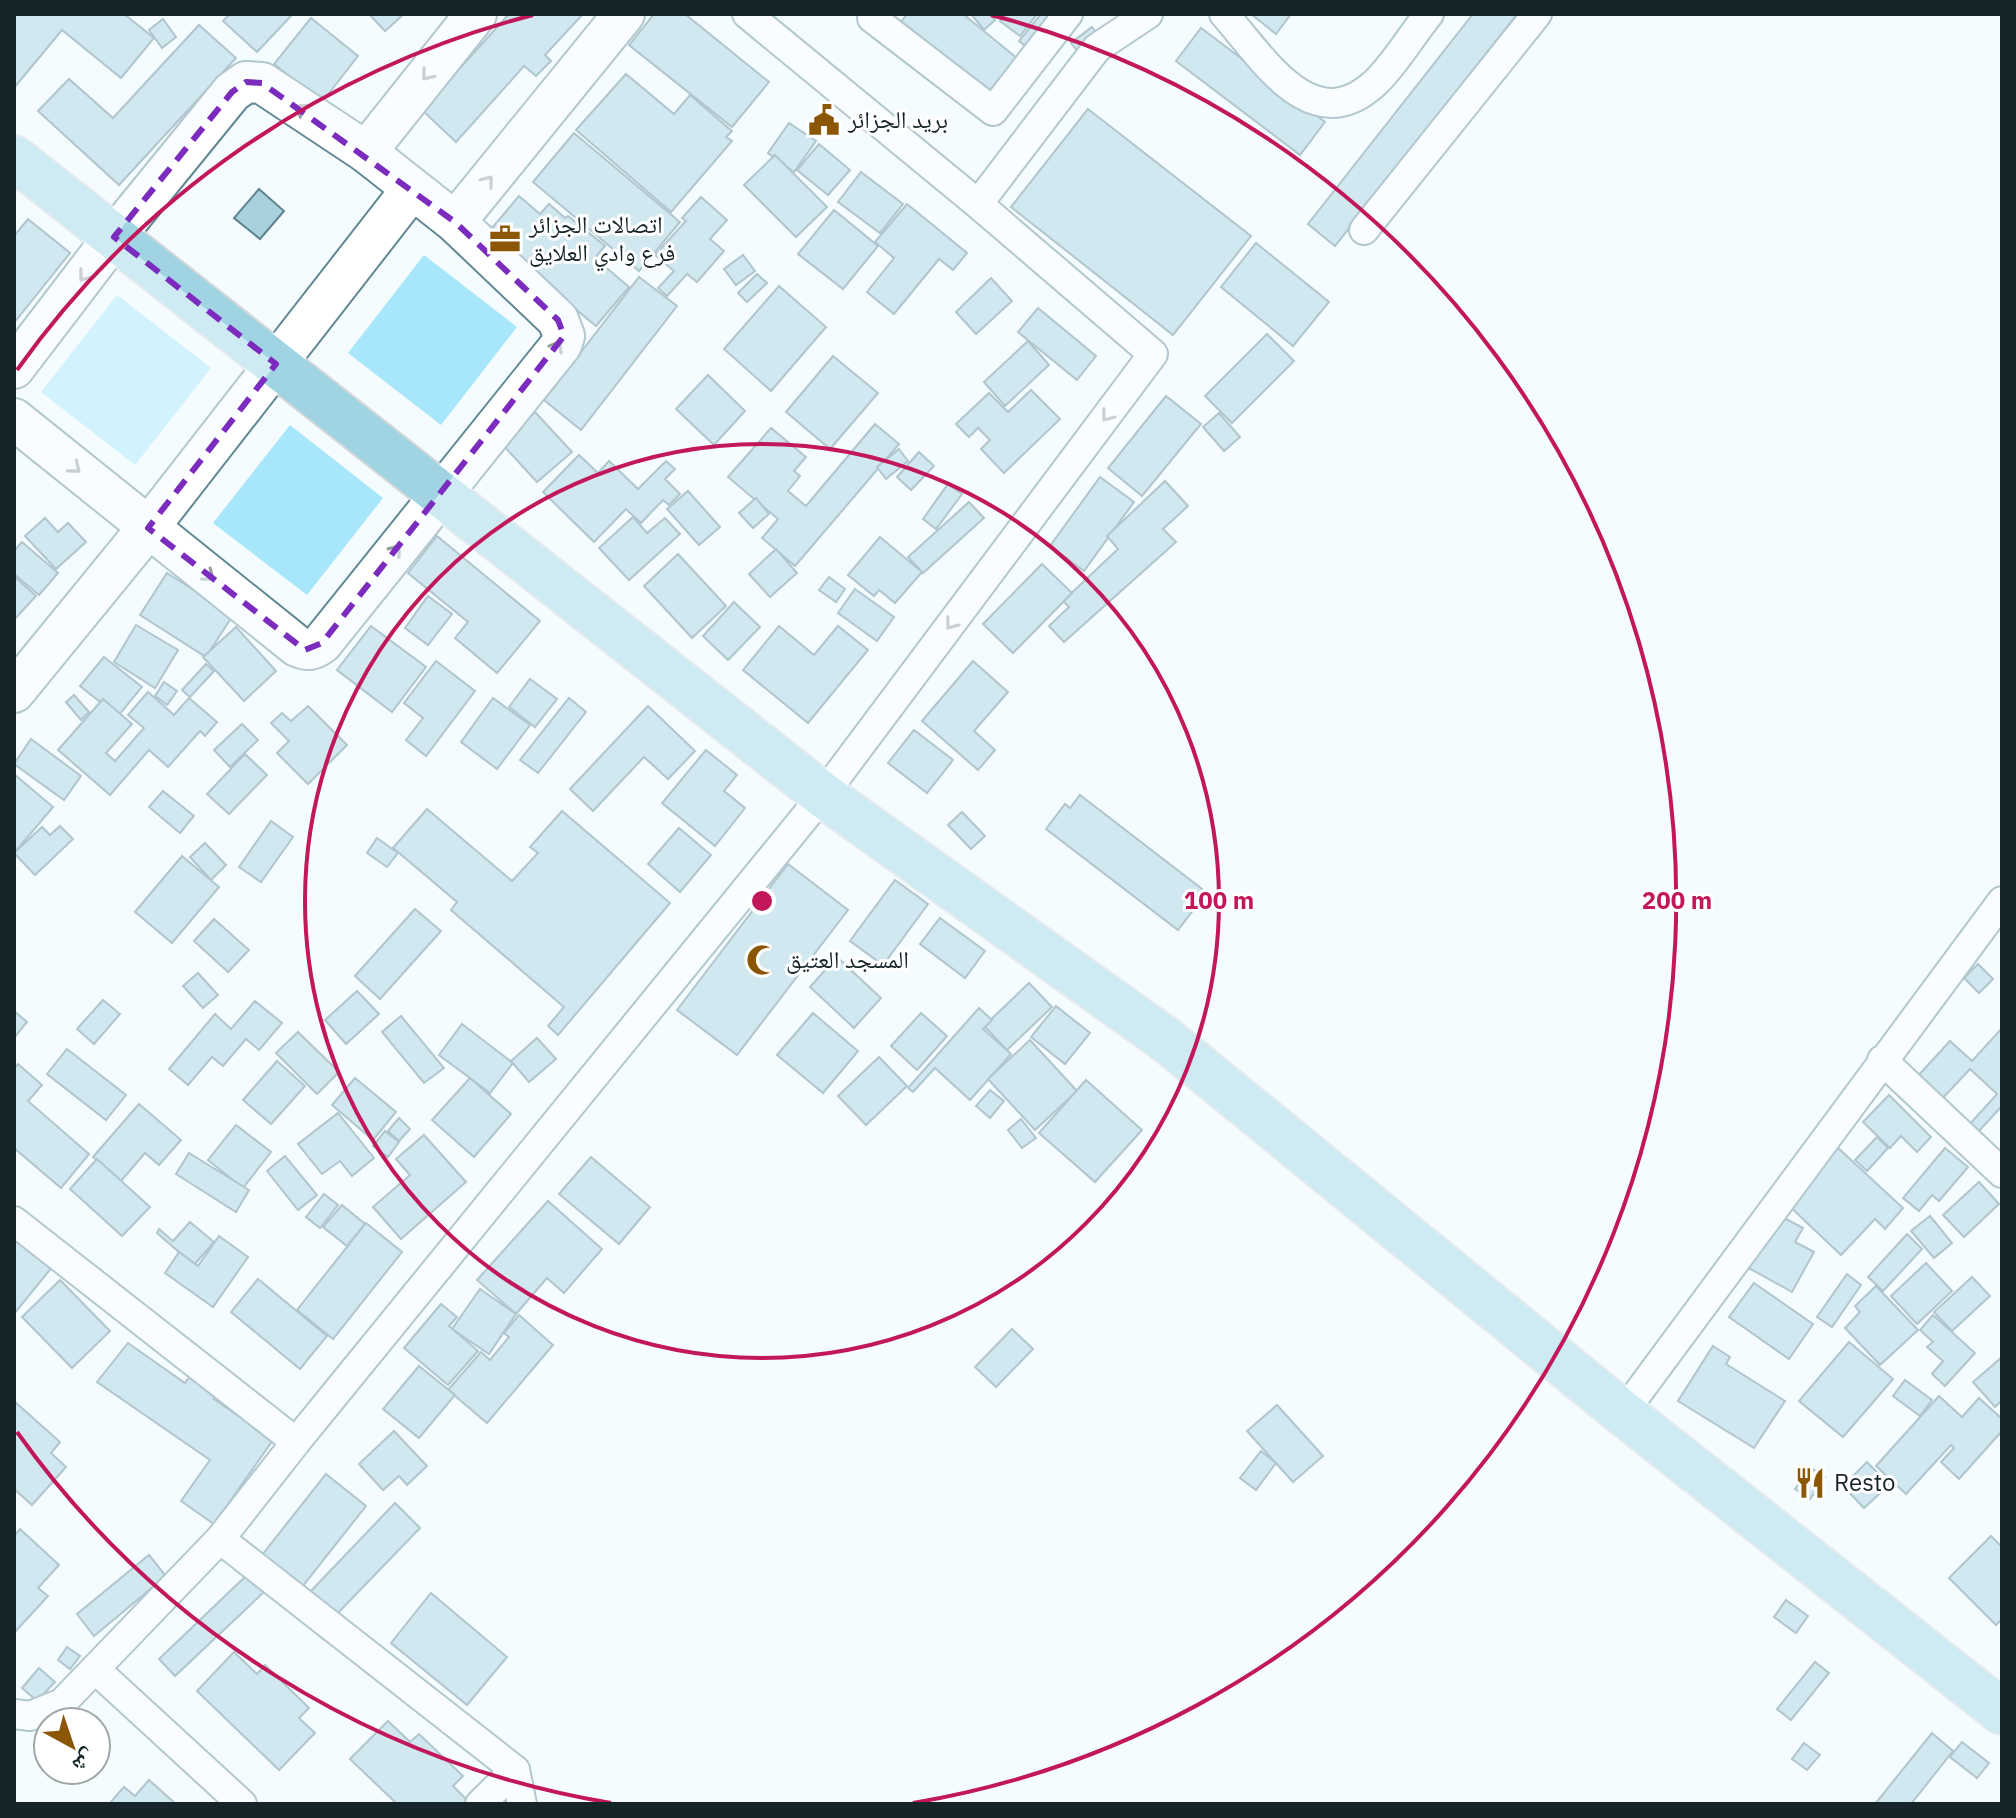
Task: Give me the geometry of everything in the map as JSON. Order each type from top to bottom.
[{"type":"main road","points":[[366,152],[476,14]]},
{"type":"main road","points":[[455,222],[624,14]]},
{"type":"main road","points":[[14,368],[114,237],[232,92],[246,82],[262,83],[366,152],[455,222],[558,320],[564,336],[561,345],[322,643],[314,649],[305,650],[297,646],[14,419]]},
{"type":"main road","points":[[14,158],[823,795],[1165,1039],[1623,1413],[2002,1712]]},
{"type":"main road","points":[[14,692],[148,528],[412,189]]},
{"type":"street","points":[[14,1714],[30,1716],[62,1703],[220,1539],[823,795],[1153,354],[978,204],[747,14]]},
{"type":"street","points":[[875,14],[872,18],[993,111],[1068,14]]},
{"type":"street","points":[[978,204],[1097,48],[1148,14]]},
{"type":"street","points":[[1224,14],[1291,90],[1321,103],[1348,101],[1375,82],[1429,14]]},
{"type":"street","points":[[1364,230],[1537,14]]},
{"type":"street","points":[[1623,1413],[1882,1060],[2001,905]]},
{"type":"street","points":[[1882,1060],[2002,1173]]},
{"type":"street","points":[[14,1221],[296,1442]]},
{"type":"street","points":[[220,1539],[515,1770],[522,1804]]},
{"type":"street","points":[[95,1669],[242,1804]]},
{"type":"street","points":[[480,1804],[515,1770]]},
{"type":"highlighted area","points":[[246,82],[262,83],[455,222],[558,320],[564,336],[322,643],[305,650],[148,528],[276,364],[114,237],[232,92]]},
{"type":"shaded area","points":[[424,255],[517,327],[441,425],[348,353]]},
{"type":"shaded area","points":[[117,295],[211,368],[135,465],[41,392]]},
{"type":"shaded area","points":[[290,425],[383,498],[307,595],[213,523]]},
{"type":"building","points":[[14,14],[124,14],[154,38],[121,78],[62,30],[14,88]]},
{"type":"building","points":[[230,14],[291,16],[257,52],[223,21]]},
{"type":"building","points":[[369,14],[404,14],[385,31]]},
{"type":"building","points":[[509,14],[583,14],[545,55],[551,61],[536,76],[524,66],[456,142],[422,110]]},
{"type":"building","points":[[654,14],[685,14],[769,82],[732,127],[629,45]]},
{"type":"building","points":[[907,14],[963,14],[1018,59],[989,95],[901,22]]},
{"type":"building","points":[[971,14],[990,14],[995,20],[984,30]]},
{"type":"building","points":[[1006,14],[1037,14],[1020,36],[1000,21]]},
{"type":"building","points":[[1041,14],[1053,14],[1038,56],[1019,41]]},
{"type":"building","points":[[1251,14],[1291,14],[1276,34]]},
{"type":"building","points":[[1473,14],[1517,14],[1335,246],[1308,224]]},
{"type":"building","points":[[311,18],[358,56],[322,102],[274,64]]},
{"type":"building","points":[[163,19],[176,37],[162,48],[149,30]]},
{"type":"building","points":[[199,25],[236,58],[119,185],[38,111],[69,79],[113,118]]},
{"type":"building","points":[[1092,27],[1107,46],[1087,63],[1071,43]]},
{"type":"building","points":[[1201,28],[1325,122],[1300,155],[1176,61]]},
{"type":"building","points":[[626,74],[674,114],[690,95],[732,131],[726,137],[732,141],[671,212],[576,130]]},
{"type":"building","points":[[1088,109],[1251,236],[1173,335],[1011,207]]},
{"type":"building","points":[[789,123],[816,141],[794,172],[768,153]]},
{"type":"building","points":[[574,133],[680,222],[639,271],[533,182]]},
{"type":"building","points":[[819,144],[850,170],[828,195],[797,170]]},
{"type":"building","points":[[775,155],[827,207],[796,237],[744,185]]},
{"type":"building","points":[[861,172],[903,204],[880,233],[838,202]]},
{"type":"building","points":[[259,189],[284,211],[260,239],[234,218]]},
{"type":"building","points":[[519,196],[540,214],[549,204],[605,246],[595,258],[629,287],[596,326],[486,235]]},
{"type":"building","points":[[701,197],[727,220],[710,239],[724,251],[697,282],[687,274],[667,296],[658,288],[674,271],[655,255],[686,221],[682,218]]},
{"type":"building","points":[[907,204],[967,253],[953,270],[939,259],[894,314],[867,292],[894,258],[875,242]]},
{"type":"building","points":[[834,210],[878,246],[843,289],[798,254]]},
{"type":"building","points":[[28,219],[70,253],[14,323],[14,236]]},
{"type":"building","points":[[1256,243],[1329,302],[1293,346],[1221,287]]},
{"type":"building","points":[[743,255],[755,271],[736,285],[724,269]]},
{"type":"building","points":[[757,274],[767,283],[747,302],[738,293]]},
{"type":"building","points":[[639,277],[677,306],[581,430],[544,400]]},
{"type":"building","points":[[991,278],[1012,301],[976,334],[956,312]]},
{"type":"building","points":[[779,286],[826,327],[771,391],[724,349]]},
{"type":"building","points":[[1038,308],[1096,356],[1077,380],[1018,332]]},
{"type":"building","points":[[1267,334],[1294,361],[1232,423],[1205,396]]},
{"type":"building","points":[[1028,341],[1049,365],[1005,406],[984,382]]},
{"type":"building","points":[[833,356],[878,393],[830,449],[786,412]]},
{"type":"building","points":[[708,375],[745,411],[714,445],[676,409]]},
{"type":"building","points":[[1031,390],[1060,419],[1004,473],[981,449],[990,440],[978,428],[969,437],[956,424],[989,393],[1008,412]]},
{"type":"building","points":[[1166,396],[1201,424],[1142,496],[1108,468]]},
{"type":"building","points":[[535,412],[572,452],[537,482],[501,443]]},
{"type":"building","points":[[1219,413],[1240,437],[1224,451],[1203,427]]},
{"type":"building","points":[[875,424],[899,444],[795,566],[762,538],[778,519],[728,477],[771,428],[806,457],[794,471],[800,476],[788,491],[806,506]]},
{"type":"building","points":[[899,449],[908,461],[886,479],[877,467]]},
{"type":"building","points":[[919,452],[934,466],[911,490],[897,477]]},
{"type":"building","points":[[579,455],[598,473],[609,461],[638,489],[666,461],[675,469],[665,479],[680,494],[669,505],[663,500],[641,523],[626,509],[594,542],[543,492]]},
{"type":"building","points":[[1100,477],[1134,502],[1084,571],[1050,546]]},
{"type":"building","points":[[1165,481],[1188,506],[1163,529],[1176,542],[1064,642],[1049,626],[1069,607],[1063,601],[1118,549],[1107,536]]},
{"type":"building","points":[[948,484],[962,494],[936,529],[923,519]]},
{"type":"building","points":[[688,491],[720,527],[699,545],[667,509]]},
{"type":"building","points":[[756,498],[769,514],[753,528],[739,513]]},
{"type":"building","points":[[969,502],[984,518],[923,573],[908,557]]},
{"type":"building","points":[[633,517],[647,533],[665,518],[680,534],[629,580],[599,548]]},
{"type":"building","points":[[45,518],[58,532],[68,523],[86,542],[56,569],[25,536]]},
{"type":"building","points":[[437,536],[540,621],[497,673],[455,638],[468,622],[408,573]]},
{"type":"building","points":[[880,537],[922,572],[895,603],[879,590],[874,596],[848,575]]},
{"type":"building","points":[[22,542],[58,573],[39,595],[14,574],[14,551]]},
{"type":"building","points":[[776,549],[797,573],[770,597],[749,574]]},
{"type":"building","points":[[678,554],[726,606],[692,638],[644,586]]},
{"type":"building","points":[[1042,564],[1072,593],[1013,653],[983,624]]},
{"type":"building","points":[[167,573],[233,615],[206,657],[140,615]]},
{"type":"building","points":[[14,576],[36,596],[14,620]]},
{"type":"building","points":[[829,577],[845,589],[836,602],[819,590]]},
{"type":"building","points":[[855,589],[894,617],[877,641],[838,613]]},
{"type":"building","points":[[428,596],[452,614],[428,645],[405,628]]},
{"type":"building","points":[[734,602],[760,627],[728,660],[703,636]]},
{"type":"building","points":[[136,625],[178,650],[155,688],[114,662]]},
{"type":"building","points":[[371,626],[426,667],[392,712],[337,670]]},
{"type":"building","points":[[779,626],[814,655],[838,626],[868,650],[808,723],[743,670]]},
{"type":"building","points":[[236,627],[276,671],[244,701],[203,657]]},
{"type":"building","points":[[104,657],[142,687],[118,716],[80,686]]},
{"type":"building","points":[[436,661],[475,691],[426,756],[406,740],[423,718],[404,703]]},
{"type":"building","points":[[973,661],[1008,692],[974,731],[995,750],[978,770],[922,721]]},
{"type":"building","points":[[206,664],[214,671],[190,697],[182,690]]},
{"type":"building","points":[[530,679],[557,699],[535,727],[509,707]]},
{"type":"building","points":[[164,682],[177,691],[167,705],[155,696]]},
{"type":"building","points":[[148,692],[174,715],[189,698],[217,722],[205,736],[200,731],[168,767],[149,750],[110,795],[58,750],[103,699],[132,724],[106,753],[115,761],[144,728],[128,715]]},
{"type":"building","points":[[74,695],[89,712],[81,720],[66,702]]},
{"type":"building","points":[[493,698],[530,725],[497,769],[461,742]]},
{"type":"building","points":[[569,698],[586,712],[538,773],[520,760]]},
{"type":"building","points":[[308,706],[347,745],[308,784],[277,753],[289,741],[271,723],[282,713],[291,721]]},
{"type":"building","points":[[648,706],[695,751],[668,779],[644,757],[593,811],[570,789]]},
{"type":"building","points":[[242,724],[258,740],[230,767],[214,750]]},
{"type":"building","points":[[914,730],[953,760],[927,793],[888,763]]},
{"type":"building","points":[[31,739],[81,776],[64,800],[14,764]]},
{"type":"building","points":[[706,750],[737,775],[724,791],[745,808],[715,846],[662,803]]},
{"type":"building","points":[[245,754],[267,775],[229,814],[207,794]]},
{"type":"building","points":[[14,774],[53,807],[15,852],[14,851]]},
{"type":"building","points":[[163,791],[194,816],[180,833],[149,807]]},
{"type":"building","points":[[1080,795],[1202,889],[1193,901],[1197,905],[1178,930],[1046,829],[1065,804],[1070,808]]},
{"type":"building","points":[[427,809],[512,881],[538,853],[530,847],[562,811],[670,903],[558,1035],[548,1026],[564,1007],[451,910],[457,902],[393,848]]},
{"type":"building","points":[[962,812],[985,836],[971,849],[948,825]]},
{"type":"building","points":[[271,821],[293,837],[261,882],[239,867]]},
{"type":"building","points":[[60,826],[73,839],[35,875],[14,853],[42,827],[50,835]]},
{"type":"building","points":[[679,828],[711,855],[680,892],[648,864]]},
{"type":"building","points":[[377,838],[398,853],[387,867],[367,853]]},
{"type":"building","points":[[205,843],[226,865],[211,880],[190,857]]},
{"type":"building","points":[[182,856],[219,887],[172,943],[135,912]]},
{"type":"building","name":"المسجد العتيق","points":[[788,864],[848,910],[737,1055],[677,1010]]},
{"type":"building","points":[[895,880],[928,904],[883,965],[850,941]]},
{"type":"building","points":[[415,909],[441,931],[380,999],[355,976]]},
{"type":"building","points":[[940,918],[985,951],[965,978],[920,944]]},
{"type":"building","points":[[214,919],[249,950],[228,972],[194,941]]},
{"type":"building","points":[[837,957],[881,998],[854,1028],[810,987]]},
{"type":"building","points":[[1978,964],[1993,979],[1979,993],[1964,978]]},
{"type":"building","points":[[198,973],[218,995],[203,1008],[183,986]]},
{"type":"building","points":[[1029,983],[1052,1007],[1007,1050],[984,1026]]},
{"type":"building","points":[[357,991],[379,1014],[346,1044],[325,1020]]},
{"type":"building","points":[[103,1000],[120,1014],[94,1044],[77,1029]]},
{"type":"building","points":[[255,1001],[282,1023],[259,1050],[246,1039],[223,1066],[212,1057],[188,1085],[169,1069],[215,1014],[231,1029]]},
{"type":"building","points":[[1056,1006],[1090,1033],[1065,1064],[1031,1037]]},
{"type":"building","points":[[979,1008],[992,1020],[983,1029],[1011,1054],[970,1100],[935,1068],[913,1092],[908,1088]]},
{"type":"building","points":[[14,1011],[27,1022],[14,1038]]},
{"type":"building","points":[[813,1013],[858,1051],[823,1093],[777,1055]]},
{"type":"building","points":[[921,1013],[947,1036],[917,1070],[891,1046]]},
{"type":"building","points":[[401,1016],[444,1068],[424,1083],[382,1032]]},
{"type":"building","points":[[462,1024],[513,1063],[490,1093],[439,1055]]},
{"type":"building","points":[[2002,1028],[2002,1106],[1977,1133],[1969,1125],[1997,1094],[1970,1069],[1941,1100],[1916,1078],[1950,1041],[1972,1061]]},
{"type":"building","points":[[298,1032],[339,1072],[317,1094],[276,1053]]},
{"type":"building","points":[[537,1038],[556,1059],[529,1082],[511,1061]]},
{"type":"building","points":[[1030,1040],[1077,1091],[1035,1130],[988,1079]]},
{"type":"building","points":[[67,1049],[126,1095],[106,1120],[47,1074]]},
{"type":"building","points":[[879,1057],[907,1086],[866,1125],[838,1096]]},
{"type":"building","points":[[277,1061],[305,1086],[271,1124],[243,1100]]},
{"type":"building","points":[[18,1064],[42,1085],[28,1101],[89,1154],[61,1188],[14,1148],[14,1068]]},
{"type":"building","points":[[355,1078],[396,1112],[373,1140],[332,1105]]},
{"type":"building","points":[[470,1078],[511,1114],[474,1157],[432,1120]]},
{"type":"building","points":[[1086,1080],[1142,1130],[1095,1182],[1039,1133]]},
{"type":"building","points":[[990,1090],[1004,1101],[990,1118],[976,1106]]},
{"type":"building","points":[[1889,1095],[1931,1137],[1917,1152],[1901,1136],[1890,1148],[1863,1122]]},
{"type":"building","points":[[139,1104],[181,1140],[159,1165],[145,1153],[121,1181],[93,1157]]},
{"type":"building","points":[[338,1113],[374,1158],[352,1176],[340,1161],[322,1174],[298,1144]]},
{"type":"building","points":[[399,1118],[410,1129],[399,1141],[388,1131]]},
{"type":"building","points":[[1021,1119],[1036,1138],[1022,1148],[1008,1130]]},
{"type":"building","points":[[236,1125],[271,1152],[243,1188],[208,1160]]},
{"type":"building","points":[[385,1131],[399,1142],[388,1157],[373,1146]]},
{"type":"building","points":[[424,1135],[466,1182],[401,1239],[373,1207],[410,1175],[396,1159]]},
{"type":"building","points":[[1877,1137],[1888,1148],[1867,1171],[1855,1160]]},
{"type":"building","points":[[1837,1147],[1903,1208],[1885,1229],[1875,1219],[1841,1255],[1785,1202]]},
{"type":"building","points":[[1945,1148],[1968,1167],[1939,1201],[1932,1195],[1919,1211],[1903,1198]]},
{"type":"building","points":[[189,1153],[249,1190],[236,1212],[176,1174]]},
{"type":"building","points":[[285,1156],[317,1195],[298,1210],[267,1171]]},
{"type":"building","points":[[591,1157],[650,1207],[619,1244],[559,1194]]},
{"type":"building","points":[[97,1159],[150,1207],[122,1236],[70,1189]]},
{"type":"building","points":[[1979,1182],[1999,1204],[1964,1237],[1943,1215]]},
{"type":"building","points":[[324,1194],[338,1205],[320,1228],[306,1217]]},
{"type":"building","points":[[548,1201],[602,1249],[564,1293],[547,1278],[516,1314],[477,1280]]},
{"type":"building","points":[[342,1205],[365,1224],[347,1246],[323,1227]]},
{"type":"building","points":[[1777,1214],[1803,1228],[1795,1242],[1814,1252],[1792,1292],[1747,1267]]},
{"type":"building","points":[[1930,1216],[1952,1243],[1934,1258],[1911,1231]]},
{"type":"building","points":[[190,1222],[214,1242],[194,1265],[157,1233],[159,1229],[173,1241]]},
{"type":"building","points":[[366,1223],[402,1252],[333,1339],[297,1310]]},
{"type":"building","points":[[1907,1234],[1922,1249],[1883,1291],[1868,1277]]},
{"type":"building","points":[[14,1235],[53,1266],[14,1314]]},
{"type":"building","points":[[219,1236],[248,1257],[213,1307],[165,1273],[179,1252],[198,1266]]},
{"type":"building","points":[[1926,1263],[1952,1291],[1917,1324],[1891,1296]]},
{"type":"building","points":[[1847,1274],[1861,1285],[1832,1327],[1817,1317]]},
{"type":"building","points":[[1972,1277],[1990,1296],[1952,1331],[1934,1312]]},
{"type":"building","points":[[258,1279],[327,1336],[300,1369],[231,1312]]},
{"type":"building","points":[[60,1280],[110,1331],[72,1368],[22,1317]]},
{"type":"building","points":[[1754,1283],[1813,1324],[1789,1359],[1729,1317]]},
{"type":"building","points":[[1876,1286],[1918,1330],[1880,1365],[1845,1328],[1860,1312],[1855,1306]]},
{"type":"building","points":[[480,1289],[516,1314],[489,1354],[452,1329]]},
{"type":"building","points":[[441,1304],[457,1317],[449,1326],[478,1351],[448,1385],[404,1348]]},
{"type":"building","points":[[519,1315],[553,1345],[487,1423],[448,1390],[481,1352],[490,1360],[509,1337],[504,1333]]},
{"type":"building","points":[[1933,1315],[1975,1353],[1945,1386],[1932,1374],[1943,1361],[1927,1347],[1933,1342],[1920,1330]]},
{"type":"building","points":[[1012,1329],[1033,1349],[996,1387],[975,1367]]},
{"type":"building","points":[[1849,1342],[1893,1379],[1843,1437],[1799,1401]]},
{"type":"building","points":[[128,1343],[185,1383],[196,1368],[222,1387],[214,1399],[273,1440],[214,1524],[181,1501],[210,1460],[97,1382]]},
{"type":"building","points":[[1713,1346],[1730,1357],[1726,1364],[1785,1401],[1754,1448],[1678,1401]]},
{"type":"building","points":[[2001,1358],[2002,1400],[1995,1407],[1973,1382]]},
{"type":"building","points":[[419,1366],[455,1395],[419,1438],[383,1409]]},
{"type":"building","points":[[1905,1380],[1932,1400],[1920,1416],[1893,1396]]},
{"type":"building","points":[[1939,1396],[1962,1417],[1979,1398],[2002,1419],[2002,1431],[1959,1479],[1941,1462],[1954,1448],[1951,1445],[1906,1494],[1876,1466]]},
{"type":"building","points":[[14,1401],[60,1442],[51,1453],[66,1467],[32,1505],[14,1489]]},
{"type":"building","points":[[1277,1405],[1323,1456],[1293,1482],[1247,1431]]},
{"type":"building","points":[[394,1431],[427,1466],[407,1485],[399,1476],[383,1490],[359,1464]]},
{"type":"building","points":[[1261,1451],[1276,1463],[1256,1490],[1240,1478]]},
{"type":"building","points":[[1867,1462],[1889,1485],[1864,1508],[1843,1486]]},
{"type":"building","name":"Resto","points":[[1810,1467],[1825,1477],[1810,1499],[1795,1489]]},
{"type":"building","points":[[326,1474],[366,1506],[302,1587],[262,1555]]},
{"type":"building","points":[[395,1503],[420,1528],[335,1616],[310,1592]]},
{"type":"building","points":[[20,1529],[59,1565],[38,1588],[48,1596],[14,1633],[14,1536]]},
{"type":"building","points":[[1991,1536],[2002,1547],[2002,1619],[1996,1625],[1949,1578]]},
{"type":"building","points":[[149,1555],[166,1576],[94,1636],[77,1614]]},
{"type":"building","points":[[247,1575],[264,1592],[175,1676],[159,1659]]},
{"type":"building","points":[[431,1593],[507,1657],[467,1705],[391,1643]]},
{"type":"building","points":[[1786,1600],[1808,1616],[1796,1633],[1774,1617]]},
{"type":"building","points":[[67,1647],[80,1656],[70,1669],[58,1660]]},
{"type":"building","points":[[234,1652],[257,1674],[265,1665],[309,1708],[299,1718],[315,1733],[279,1770],[197,1691]]},
{"type":"building","points":[[1815,1662],[1829,1673],[1791,1720],[1777,1709]]},
{"type":"building","points":[[39,1668],[55,1682],[37,1701],[22,1688]]},
{"type":"building","points":[[388,1721],[410,1742],[419,1734],[463,1776],[453,1786],[468,1801],[465,1804],[397,1804],[350,1759]]},
{"type":"building","points":[[1932,1733],[1953,1751],[1911,1804],[1875,1804]]},
{"type":"building","points":[[1962,1742],[1989,1763],[1977,1778],[1950,1757]]},
{"type":"building","points":[[1804,1743],[1820,1755],[1807,1770],[1792,1759]]},
{"type":"building","points":[[149,1780],[176,1804],[109,1804],[124,1787],[135,1796]]},
{"type":"place","name":"بريد الجزائر","points":[[824,120]]},
{"type":"place","name":"اتصالات الجزائر فرع وادي العلايق","points":[[505,239]]},
{"type":"place","name":"المسجد العتيق","points":[[762,960]]},
{"type":"place","name":"Resto","points":[[1810,1483]]}]
